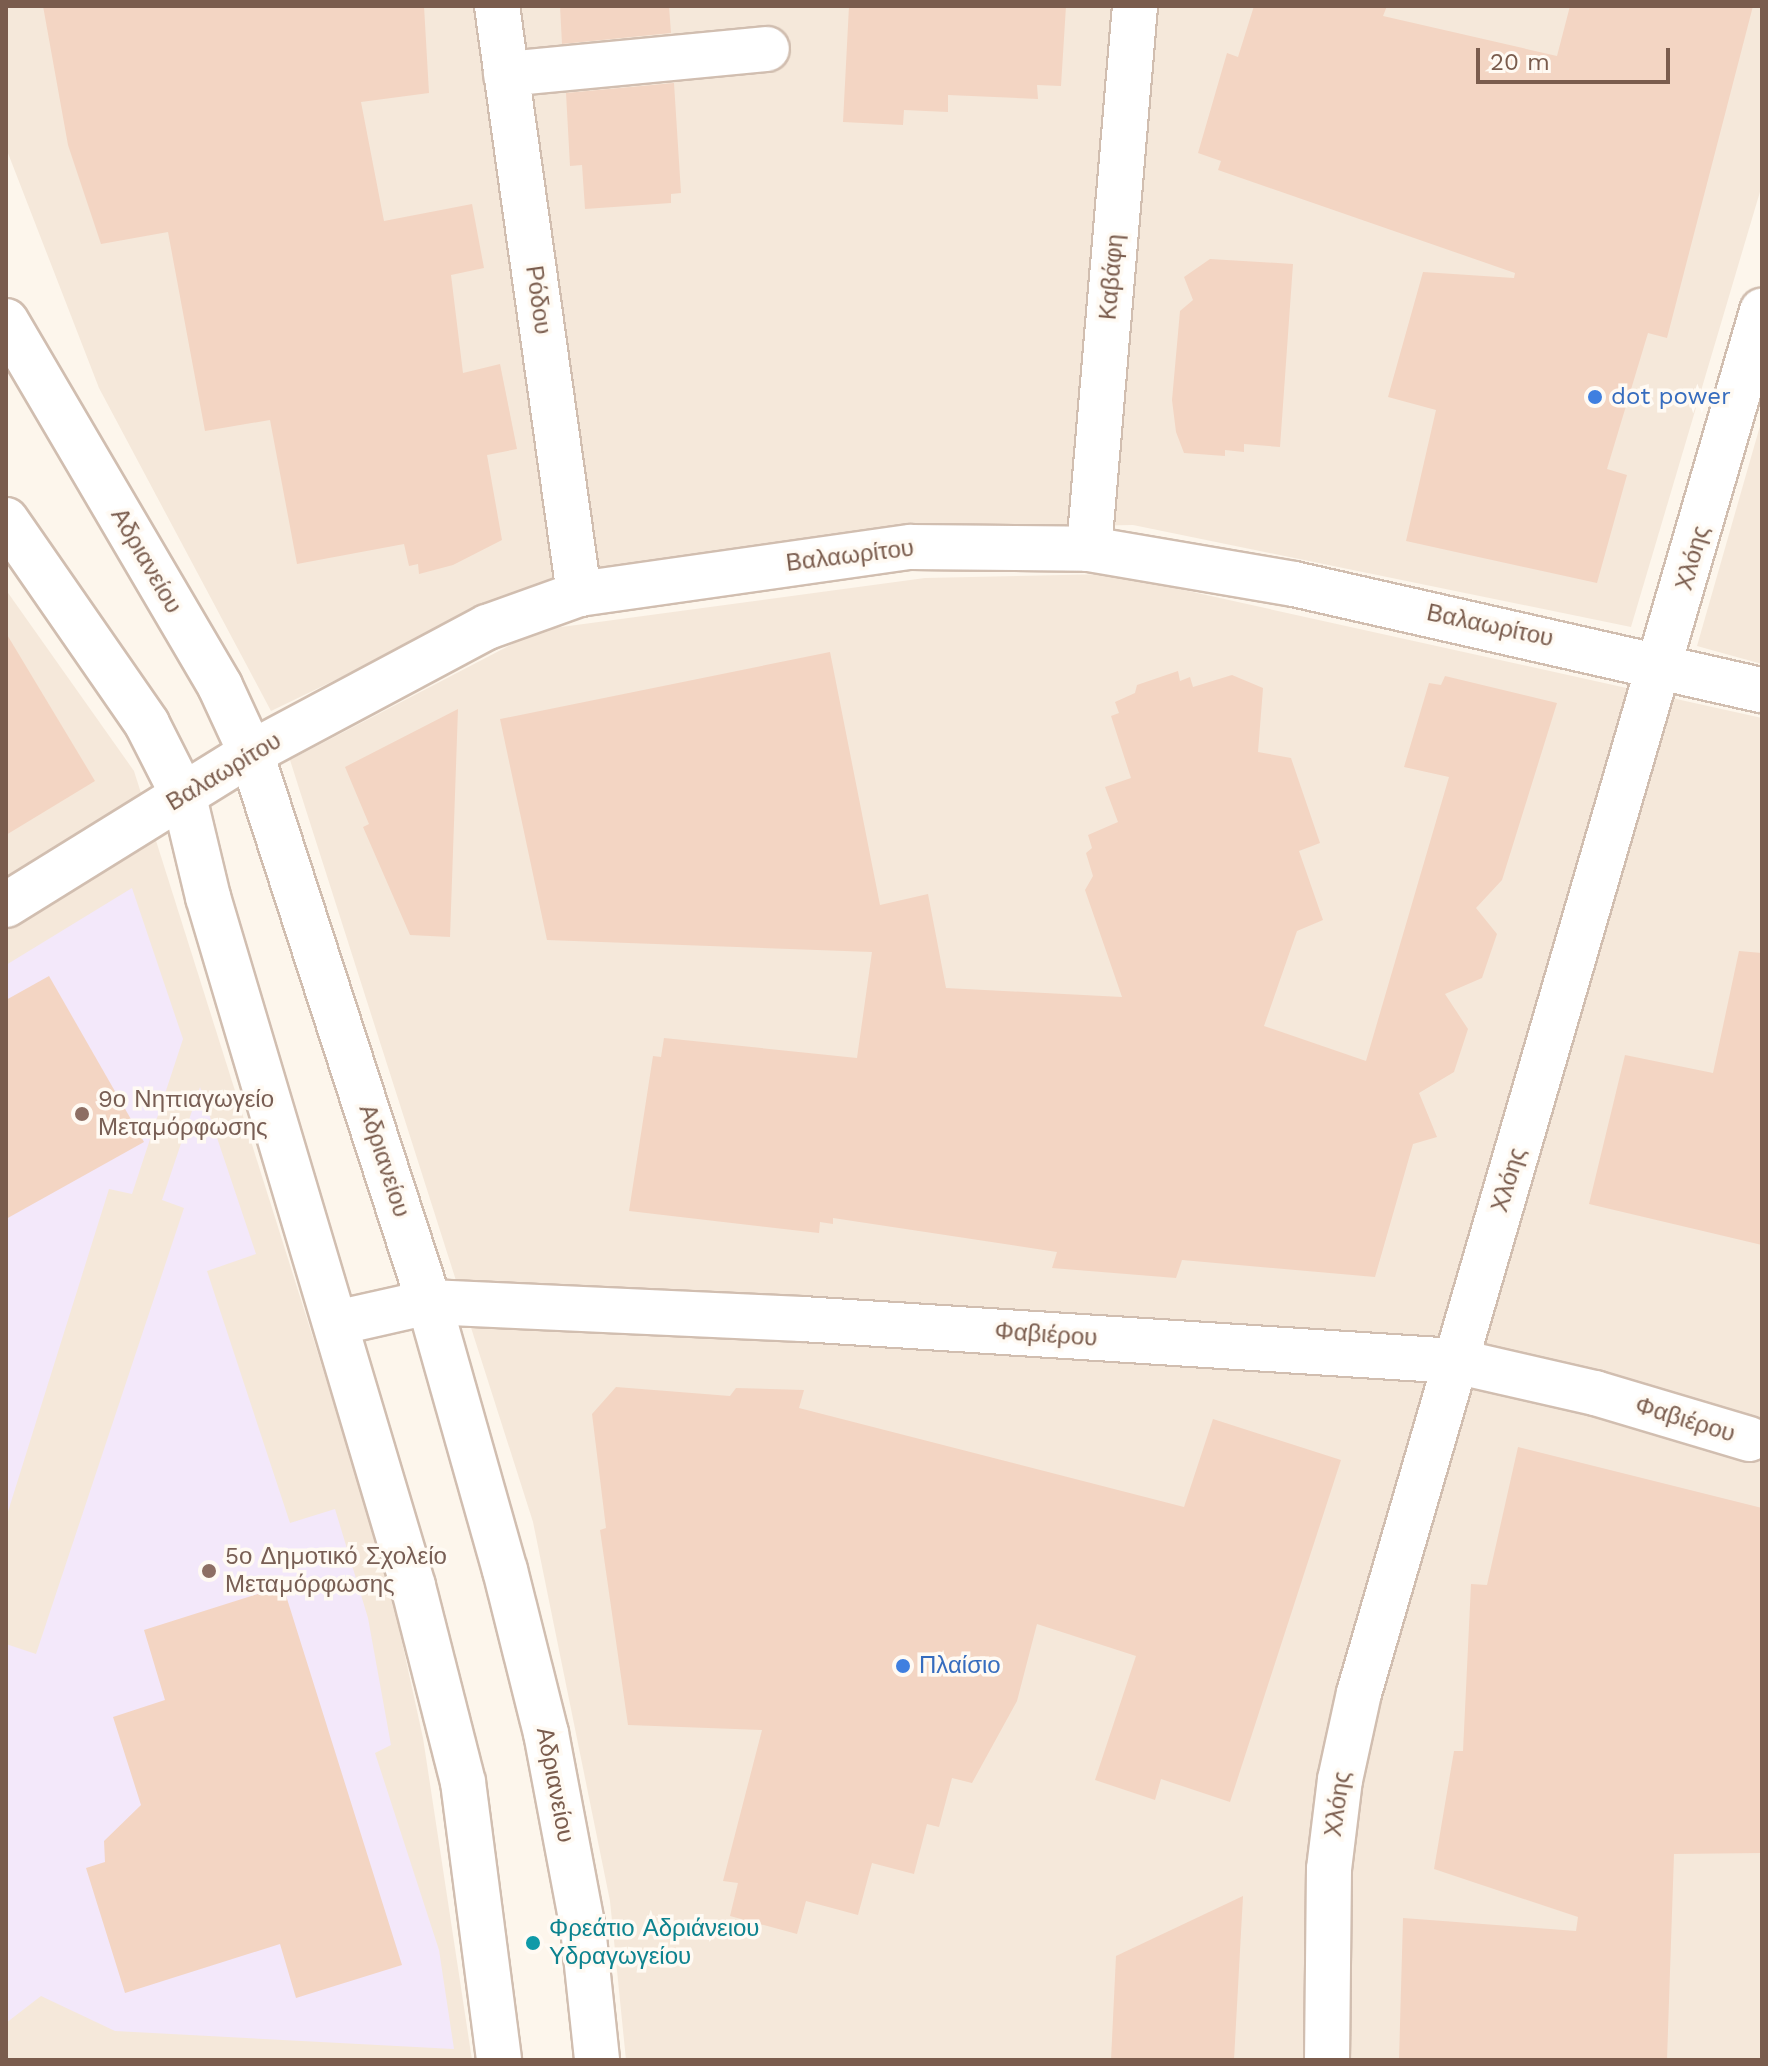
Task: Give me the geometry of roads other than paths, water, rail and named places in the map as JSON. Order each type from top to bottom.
[{"type":"street","name":"Ρόδου","points":[[497,6],[579,594]]},
{"type":"street","name":"Καβάφη","points":[[1089,549],[1135,6]]},
{"type":"street","points":[[506,74],[767,49]]},
{"type":"street","name":"Χλόης","points":[[1327,2060],[1329,1869],[1340,1780],[1359,1693],[1663,664],[1761,317]]},
{"type":"street","name":"Αδριανείου","points":[[6,321],[220,686],[251,753],[429,1302],[546,1733],[583,1928],[597,2060]]},
{"type":"street","points":[[6,520],[147,724],[184,797],[208,897],[413,1586],[463,1782],[499,2060]]},
{"type":"street","name":"Βαλαωρίτου","points":[[6,905],[251,753],[487,627],[579,594],[911,547],[1089,549],[1294,584],[1663,664],[1762,690]]},
{"type":"street","name":"Φαβιέρου","points":[[336,1323],[429,1302],[802,1319],[1455,1361],[1595,1393],[1749,1439]]},
{"type":"place","name":"dot power","points":[[1595,397]]},
{"type":"place","name":"9ο Νηπιαγωγείο Μεταμόρφωσης","points":[[82,1114]]},
{"type":"place","name":"5ο Δημοτικό Σχολείο Μεταμόρφωσης","points":[[209,1571]]},
{"type":"place","name":"Πλαίσιο","points":[[903,1666]]},
{"type":"place","name":"Φρεάτιο Αδριάνειου Υδραγωγείου","points":[[533,1943]]}]
